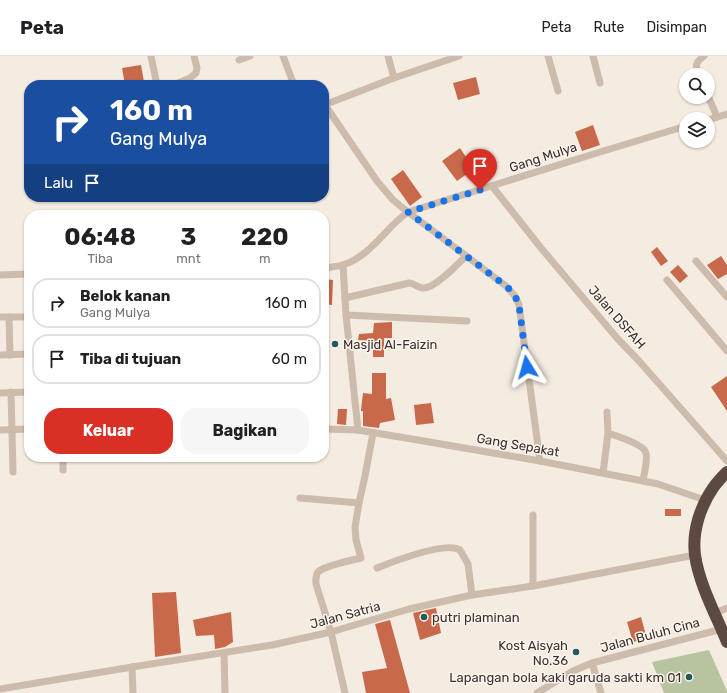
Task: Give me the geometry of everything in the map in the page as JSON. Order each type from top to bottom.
[{"type":"highway","points":[[727,472],[714,486],[705,500],[700,513],[695,537],[695,555],[703,588],[727,642]]},
{"type":"street","points":[[151,56],[156,80]]},
{"type":"street","points":[[185,80],[196,73],[194,56]]},
{"type":"street","points":[[239,60],[250,56]]},
{"type":"street","points":[[283,56],[292,80]]},
{"type":"street","points":[[388,56],[394,78]]},
{"type":"street","points":[[329,103],[394,78],[459,56]]},
{"type":"street","points":[[548,56],[558,91]]},
{"type":"street","points":[[593,56],[600,83]]},
{"type":"street","points":[[697,68],[698,61],[704,56]]},
{"type":"street","points":[[711,104],[717,117],[727,114]]},
{"type":"street","points":[[329,112],[377,181],[393,200],[510,289],[515,296],[519,305],[540,460]]},
{"type":"street","name":"Gang Mulya","points":[[408,212],[679,128]]},
{"type":"street","name":"Jalan DSFAH","points":[[492,186],[616,338],[639,361],[727,461]]},
{"type":"street","points":[[329,267],[343,265],[358,257],[401,216],[408,212]]},
{"type":"street","points":[[345,298],[409,283],[423,288],[430,287],[444,277],[466,256]]},
{"type":"street","points":[[696,261],[727,297]]},
{"type":"street","points":[[343,265],[346,315],[358,430]]},
{"type":"street","points":[[0,275],[24,274]]},
{"type":"street","points":[[667,280],[727,351]]},
{"type":"street","points":[[346,315],[468,321]]},
{"type":"street","points":[[0,316],[24,317]]},
{"type":"street","points":[[9,317],[10,355]]},
{"type":"street","points":[[0,355],[24,354]]},
{"type":"street","points":[[0,392],[24,392]]},
{"type":"street","points":[[11,392],[13,472]]},
{"type":"street","points":[[603,473],[608,433],[608,412]]},
{"type":"street","points":[[0,430],[24,429]]},
{"type":"street","name":"Gang Sepakat","points":[[329,429],[358,430],[540,460],[643,481],[705,500]]},
{"type":"street","points":[[345,693],[331,632],[316,584],[316,577],[319,572],[326,568],[361,558],[356,540],[355,527],[372,433]]},
{"type":"street","points":[[608,433],[636,444],[645,450],[646,458],[643,481]]},
{"type":"street","points":[[63,462],[63,470]]},
{"type":"street","points":[[300,498],[359,503]]},
{"type":"street","points":[[533,516],[533,586]]},
{"type":"street","points":[[377,568],[394,561],[429,551],[454,548],[460,550],[468,564],[472,595]]},
{"type":"street","name":"Jalan Satria","points":[[0,689],[272,645],[331,632],[409,609],[472,595],[533,586],[695,555]]},
{"type":"street","points":[[715,613],[727,608]]},
{"type":"street","name":"Jalan Buluh Cina","points":[[601,693],[592,663],[722,629]]},
{"type":"street","points":[[224,653],[225,693]]},
{"type":"street","points":[[537,693],[573,671],[592,663]]},
{"type":"street","points":[[132,667],[133,693]]},
{"type":"green space","name":"Lapangan bola kaki garuda sakti km 01","points":[[709,650],[727,693],[664,693],[652,662]]},
{"type":"building","points":[[141,65],[144,80],[124,80],[122,68]]},
{"type":"building","points":[[476,77],[480,94],[458,100],[453,83]]},
{"type":"building","points":[[593,125],[600,145],[582,151],[575,132]]},
{"type":"building","points":[[460,148],[474,169],[457,181],[442,161]]},
{"type":"building","points":[[403,170],[422,197],[410,206],[391,179]]},
{"type":"building","points":[[657,247],[668,261],[661,266],[651,252]]},
{"type":"building","points":[[721,256],[727,265],[727,274],[718,279],[707,265]]},
{"type":"building","points":[[678,265],[688,276],[680,283],[670,272]]},
{"type":"building","points":[[329,280],[333,280],[332,305],[329,305]]},
{"type":"building","points":[[392,322],[392,338],[384,338],[384,357],[373,357],[373,341],[358,340],[359,334],[373,333],[374,323]]},
{"type":"building","points":[[372,373],[386,373],[386,399],[391,398],[395,420],[380,423],[379,428],[363,426],[363,411],[361,411],[363,393],[372,394]]},
{"type":"building","points":[[727,376],[727,411],[711,387]]},
{"type":"building","points":[[431,403],[434,423],[416,425],[414,405]]},
{"type":"building","points":[[338,409],[347,409],[346,425],[337,424]]},
{"type":"building","points":[[665,509],[681,509],[681,516],[665,516]]},
{"type":"building","points":[[176,592],[181,653],[155,657],[152,593]]},
{"type":"building","points":[[436,608],[441,633],[420,640],[413,613]]},
{"type":"building","points":[[231,612],[233,642],[225,647],[215,649],[214,635],[196,636],[193,620]]},
{"type":"building","points":[[641,617],[647,639],[633,642],[627,622]]},
{"type":"building","points":[[390,620],[410,693],[366,693],[362,672],[387,668],[375,624]]},
{"type":"place","name":"Masjid Al-Faizin","points":[[335,344]]},
{"type":"place","name":"putri plaminan","points":[[424,617]]},
{"type":"place","name":"Kost Aisyah No.36","points":[[576,652]]},
{"type":"place","name":"Lapangan bola kaki garuda sakti km 01","points":[[689,677]]},
{"type":"route","points":[[480,190],[408,212],[510,289],[519,305],[527,367]]}]
